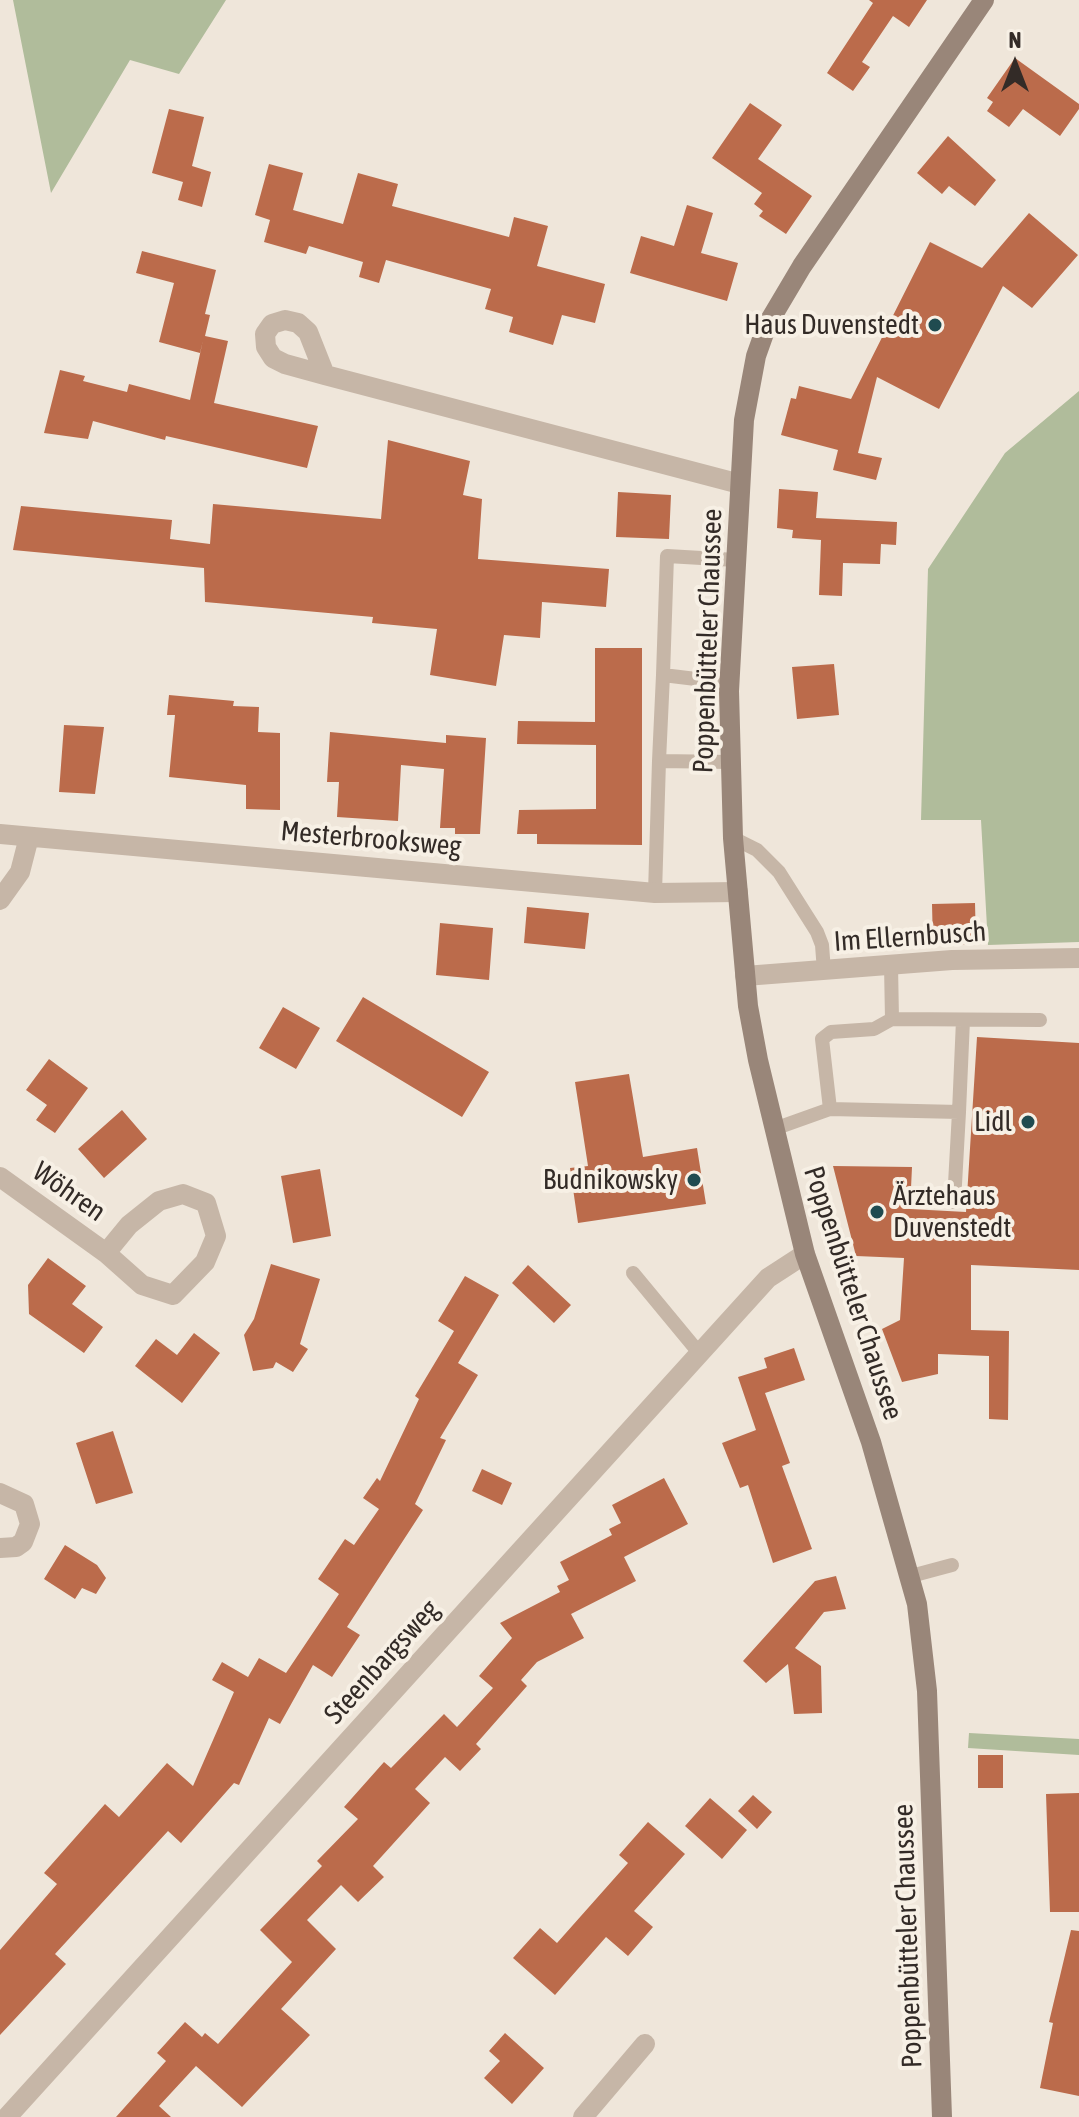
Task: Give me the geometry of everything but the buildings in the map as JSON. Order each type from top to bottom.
[{"type":"main road","name":"Poppenbütteler Chaussee","points":[[942,2117],[927,1691],[911,1576],[871,1442],[805,1254],[753,1039],[733,838],[729,683],[740,484],[749,388],[767,325],[802,266],[984,0]]},
{"type":"street","name":"Poppenbütteler Chaussee","points":[[325,375],[740,484]]},
{"type":"street","name":"Mesterbrooksweg","points":[[0,834],[655,893],[738,892]]},
{"type":"street","points":[[0,900],[20,872],[29,837]]},
{"type":"street","name":"Im Ellernbusch","points":[[745,976],[952,960],[1079,958]]},
{"type":"street","name":"Wöhren","points":[[0,1177],[106,1253],[142,1285],[173,1295],[205,1262],[216,1236],[206,1203],[183,1194],[159,1201],[129,1225],[106,1253]]},
{"type":"street","name":"Steenbargsweg","points":[[7,2117],[768,1278],[805,1254]]},
{"type":"street","points":[[0,1493],[24,1504],[30,1524],[23,1542],[16,1547],[0,1548]]},
{"type":"street","points":[[583,2117],[645,2044]]},
{"type":"lane","points":[[655,893],[667,556],[736,560]]},
{"type":"lane","points":[[663,675],[729,683]]},
{"type":"lane","points":[[659,761],[731,762]]},
{"type":"lane","points":[[733,838],[757,850],[779,872],[817,932],[822,945],[824,971]]},
{"type":"lane","points":[[891,965],[892,1019]]},
{"type":"lane","points":[[830,1109],[822,1039],[831,1032],[874,1029],[892,1019],[1040,1020]]},
{"type":"lane","points":[[954,1202],[963,1020]]},
{"type":"lane","points":[[774,1129],[830,1109],[959,1112]]},
{"type":"lane","points":[[633,1273],[700,1354]]},
{"type":"lane","points":[[911,1576],[952,1565]]},
{"type":"green space","points":[[13,0],[226,0],[179,74],[130,60],[51,193]]},
{"type":"green space","points":[[1079,391],[1079,942],[988,945],[981,820],[921,820],[928,569],[1005,453]]},
{"type":"green space","points":[[969,1733],[1079,1739],[1079,1755],[968,1748]]},
{"type":"place","name":"Haus Duvenstedt","points":[[935,325]]},
{"type":"place","name":"Lidl","points":[[1028,1122]]},
{"type":"place","name":"Budnikowsky","points":[[694,1180]]},
{"type":"place","name":"Ärztehaus Duvenstedt","points":[[877,1212]]}]
